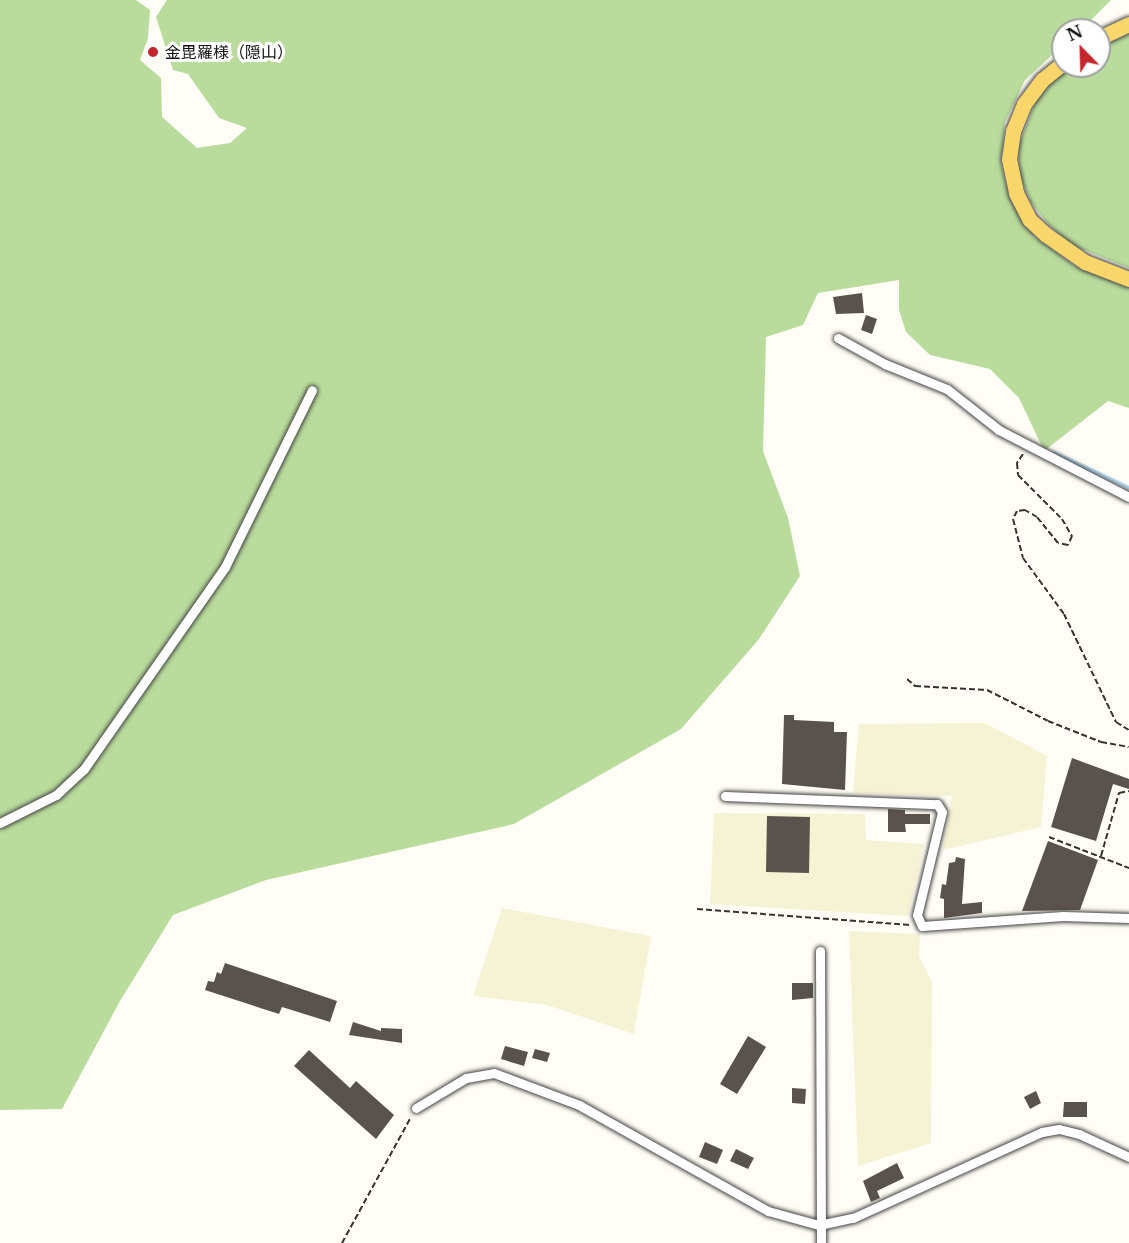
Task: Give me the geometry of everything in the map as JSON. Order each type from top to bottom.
[{"type":"main road","points":[[1111,32],[1129,24]]},
{"type":"main road","points":[[1051,73],[1042,80],[1024,104],[1013,130],[1011,176],[1030,220],[1067,251],[1129,279]]},
{"type":"street","points":[[838,338],[885,364],[948,388],[987,423],[1028,447],[1129,497]]},
{"type":"street","points":[[0,824],[56,795],[84,769],[225,567],[312,390]]},
{"type":"street","points":[[725,796],[937,804],[942,812],[917,915],[922,926],[1063,916],[1129,918]]},
{"type":"street","points":[[820,951],[819,1225],[821,1243]]},
{"type":"street","points":[[416,1108],[466,1078],[494,1073],[579,1105],[768,1211],[819,1225],[854,1218],[1042,1132],[1059,1129],[1079,1134],[1129,1157]]},
{"type":"path","points":[[1028,447],[1017,463],[1018,475],[1062,519],[1072,536],[1068,545],[1058,543],[1044,524],[1021,509],[1013,519],[1019,547],[1031,572],[1064,614],[1112,716],[1129,730]]},
{"type":"path","points":[[907,679],[915,686],[987,690],[1048,721],[1101,742],[1129,747]]},
{"type":"path","points":[[1101,855],[1119,793],[1129,791]]},
{"type":"path","points":[[1049,837],[1101,855],[1129,868]]},
{"type":"path","points":[[698,909],[922,926]]},
{"type":"path","points":[[342,1243],[416,1108]]},
{"type":"shaded area","points":[[985,723],[1047,756],[1041,827],[943,850],[952,796],[853,793],[859,724]]},
{"type":"shaded area","points":[[714,813],[865,814],[866,840],[924,844],[908,916],[710,904]]},
{"type":"shaded area","points":[[502,908],[651,936],[634,1034],[547,1005],[473,996]]},
{"type":"shaded area","points":[[849,931],[920,934],[919,956],[932,982],[931,1143],[858,1166]]},
{"type":"green space","points":[[0,0],[136,0],[150,10],[148,38],[140,60],[161,78],[162,117],[197,148],[230,143],[247,128],[219,118],[188,74],[173,70],[156,17],[167,0],[1111,0],[1093,18],[1051,18],[1051,56],[1025,80],[1005,122],[1001,164],[1010,199],[1035,237],[1075,266],[1129,287],[1129,408],[1108,401],[1044,451],[1019,398],[990,369],[930,355],[906,332],[899,310],[899,280],[818,293],[803,325],[766,337],[763,451],[788,518],[800,576],[759,639],[681,729],[514,824],[266,880],[173,915],[120,1001],[62,1109],[0,1110]]},
{"type":"green space","points":[[1129,34],[1129,268],[1072,245],[1049,225],[1030,201],[1020,175],[1018,147],[1037,98],[1056,78],[1111,78],[1111,42]]},
{"type":"building","points":[[862,293],[864,313],[836,314],[833,297]]},
{"type":"building","points":[[866,315],[877,319],[872,334],[861,330]]},
{"type":"building","points":[[784,715],[794,715],[794,720],[834,722],[834,732],[847,732],[845,790],[782,784]]},
{"type":"building","points":[[1072,758],[1129,779],[1129,789],[1113,784],[1096,841],[1051,827]]},
{"type":"building","points":[[888,809],[905,810],[905,814],[930,814],[930,824],[905,824],[906,832],[888,832]]},
{"type":"building","points":[[767,816],[810,817],[809,873],[766,872]]},
{"type":"building","points":[[1048,841],[1098,860],[1080,910],[1022,911]]},
{"type":"building","points":[[956,857],[965,859],[962,904],[982,902],[982,913],[944,918],[944,899],[940,898],[942,884],[946,885],[949,863],[955,862]]},
{"type":"building","points":[[225,963],[337,1001],[330,1022],[282,1007],[279,1014],[205,990],[208,981],[214,982],[217,972],[221,974]]},
{"type":"building","points":[[792,983],[813,983],[813,998],[792,1000]]},
{"type":"building","points":[[353,1022],[381,1031],[381,1028],[402,1029],[402,1043],[349,1035]]},
{"type":"building","points":[[748,1036],[766,1047],[737,1094],[720,1084]]},
{"type":"building","points":[[505,1046],[528,1052],[524,1066],[501,1059]]},
{"type":"building","points":[[535,1049],[550,1053],[547,1062],[532,1058]]},
{"type":"building","points":[[309,1050],[350,1088],[356,1081],[394,1115],[376,1139],[294,1066]]},
{"type":"building","points":[[792,1088],[806,1089],[805,1104],[792,1103]]},
{"type":"building","points":[[1036,1091],[1041,1103],[1030,1109],[1024,1097]]},
{"type":"building","points":[[1064,1102],[1087,1102],[1087,1117],[1063,1117]]},
{"type":"building","points":[[705,1142],[723,1150],[717,1164],[699,1157]]},
{"type":"building","points":[[736,1149],[754,1158],[748,1169],[730,1161]]},
{"type":"building","points":[[897,1163],[904,1178],[877,1191],[880,1198],[871,1202],[863,1181]]},
{"type":"waterway","points":[[1055,453],[1129,488]]},
{"type":"place","name":"金毘羅様（隠山）","points":[[153,52]]}]
